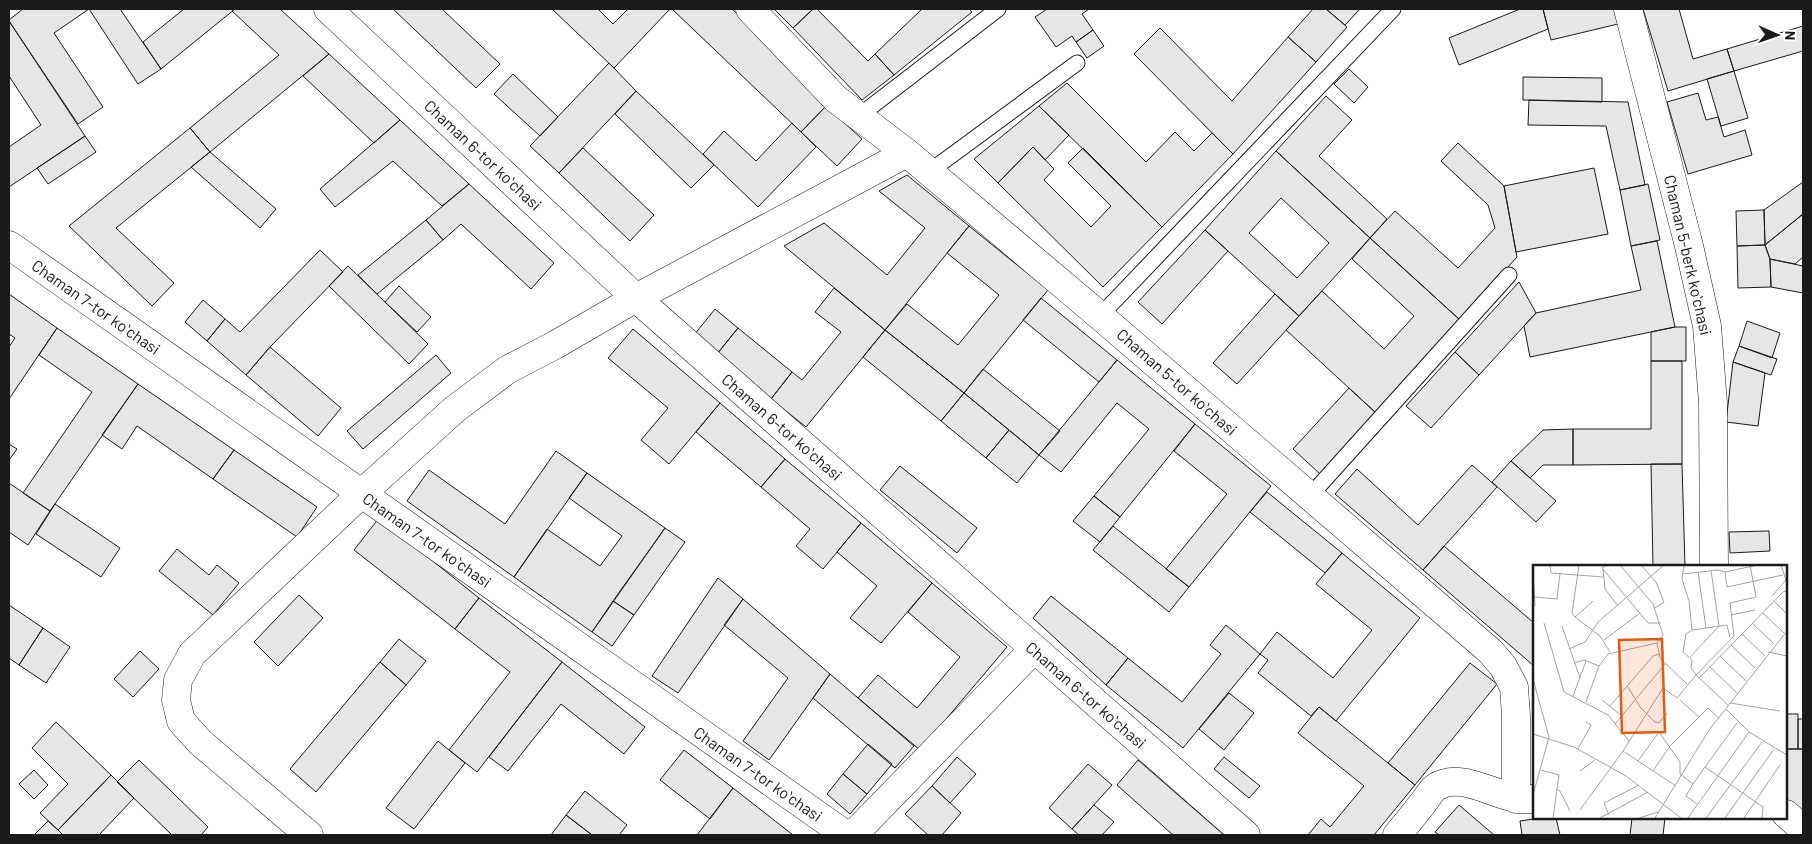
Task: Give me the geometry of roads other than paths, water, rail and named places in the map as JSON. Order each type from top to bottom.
[{"type":"street","name":"Chaman 5-tor koʻchasi","points":[[750,9],[836,99],[929,172],[1100,316],[1490,651],[1503,666],[1514,687],[1525,799]]},
{"type":"street","name":"Chaman 5-berk koʻchasi","points":[[1628,9],[1689,246],[1707,326],[1713,404],[1714,565]]},
{"type":"street","name":"Chaman 6-tor koʻchasi","points":[[339,12],[636,298],[1246,835]]},
{"type":"street","points":[[309,835],[200,742],[181,721],[176,700],[178,680],[192,654],[361,494],[455,409],[507,370],[555,345],[636,298],[907,154]]},
{"type":"street","name":"Chaman 7-tor koʻchasi","points":[[9,245],[846,835]]},
{"type":"street","points":[[853,835],[1034,649]]},
{"type":"street","points":[[1397,835],[1436,787],[1453,782],[1473,784],[1495,793],[1525,799]]},
{"type":"street","points":[[1787,815],[1803,829]]},
{"type":"lane","points":[[858,116],[998,9]]},
{"type":"lane","points":[[1100,316],[1393,9]]},
{"type":"lane","points":[[929,172],[1077,64]]},
{"type":"lane","points":[[1309,496],[1509,275]]}]
